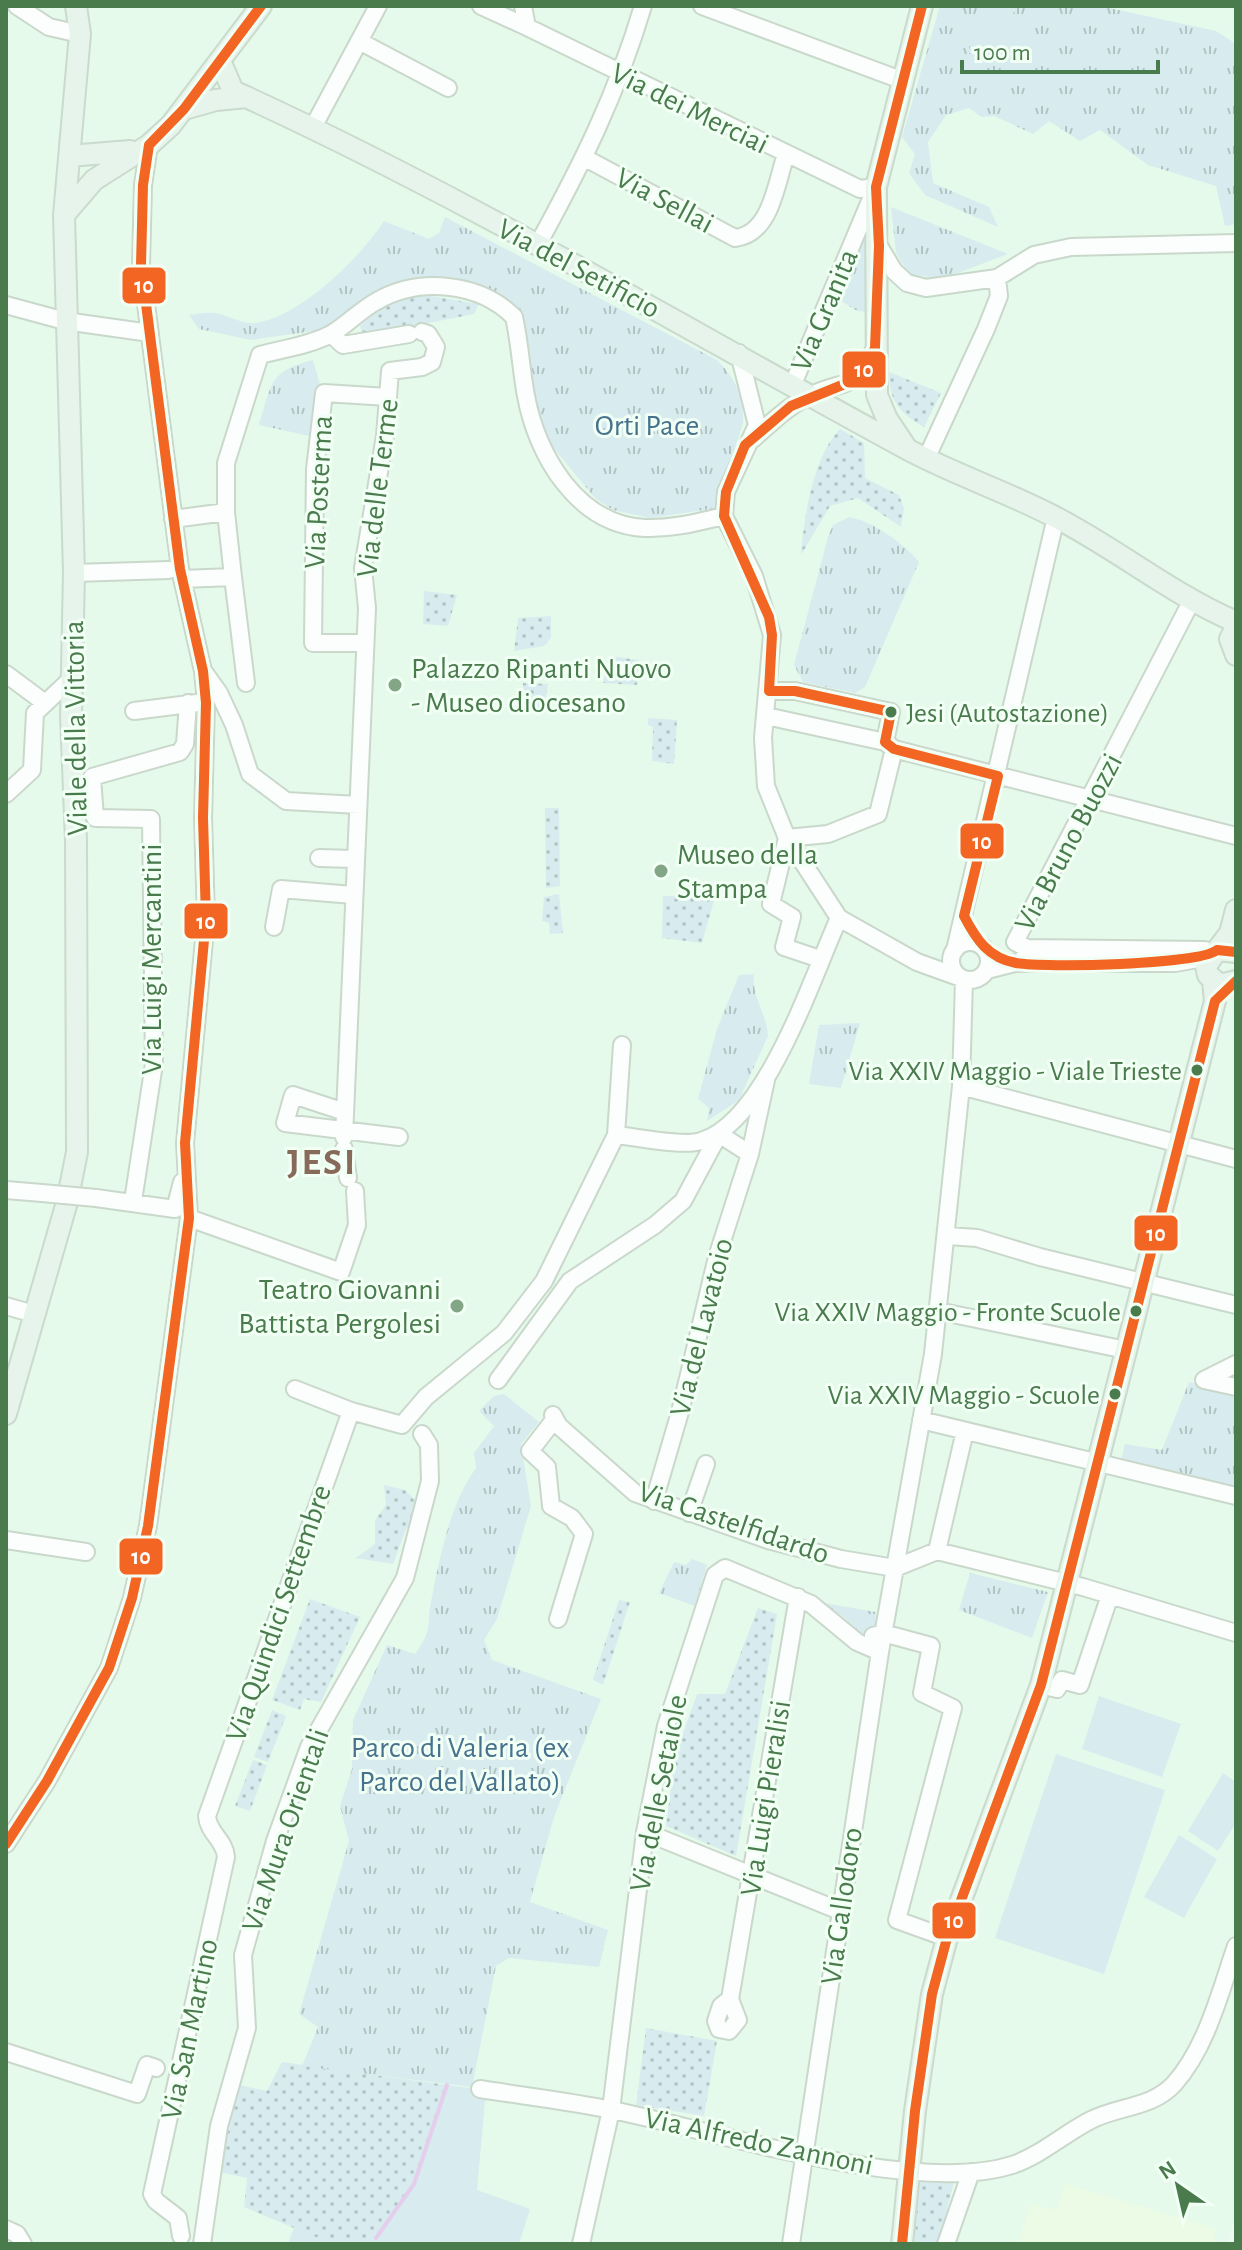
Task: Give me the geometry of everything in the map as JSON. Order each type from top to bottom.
[{"type":"main road","points":[[76,6],[80,34]]},
{"type":"main road","points":[[80,34],[92,6]]},
{"type":"main road","points":[[64,215],[82,192],[122,161],[149,145],[184,109],[261,6]]},
{"type":"main road","name":"Via Granita","points":[[876,187],[922,6]]},
{"type":"main road","name":"Viale della Vittoria","points":[[6,1414],[77,1152],[77,855],[72,678],[74,573],[64,215],[80,34]]},
{"type":"main road","name":"Via del Setificio","points":[[221,63],[233,91],[312,129],[739,353],[926,459],[1056,517],[1204,608]]},
{"type":"main road","points":[[184,109],[216,100],[247,97]]},
{"type":"main road","points":[[69,156],[106,156],[149,145]]},
{"type":"main road","points":[[876,187],[879,246],[875,348],[880,406],[907,449]]},
{"type":"main road","points":[[1204,608],[1236,600]]},
{"type":"main road","points":[[1204,608],[1235,636]]},
{"type":"main road","points":[[902,2244],[908,2171],[932,1994],[947,1938],[1049,1687],[1068,1583],[1236,910]]},
{"type":"street","points":[[17,6],[49,27],[80,34]]},
{"type":"street","points":[[312,129],[378,6]]},
{"type":"street","name":"Via dei Merciai","points":[[481,6],[860,189],[876,187]]},
{"type":"street","points":[[523,6],[527,27]]},
{"type":"street","points":[[537,246],[585,158],[622,76],[643,6]]},
{"type":"street","points":[[702,6],[901,80]]},
{"type":"street","points":[[359,41],[448,88]]},
{"type":"street","points":[[6,1844],[47,1781],[109,1668],[132,1598],[148,1526],[186,1169],[185,1143],[206,919],[203,818],[206,703],[203,671],[176,574],[173,519],[141,265],[144,172],[149,145]]},
{"type":"street","name":"Via Sellai","points":[[585,158],[735,238],[748,236],[761,227],[786,154]]},
{"type":"street","points":[[122,161],[136,164],[144,172]]},
{"type":"street","name":"Via Granita","points":[[802,389],[876,187]]},
{"type":"street","points":[[879,246],[894,271],[907,283],[926,288],[997,278],[1034,255],[1071,247],[1236,243]]},
{"type":"street","points":[[926,459],[995,307],[999,296],[997,278]]},
{"type":"street","points":[[246,683],[226,512],[226,463],[260,355],[331,334],[374,303],[401,289],[439,287],[482,294],[514,317],[526,400],[550,464],[588,509],[613,521],[641,528],[672,528],[724,516]]},
{"type":"street","points":[[6,305],[65,321],[150,333]]},
{"type":"street","name":"Via delle Terme","points":[[182,1213],[341,1272],[357,1225],[352,1184],[344,1170],[344,1139],[366,537],[375,500],[390,371],[422,367],[437,353],[434,340],[416,333],[343,345],[331,334]]},
{"type":"street","points":[[745,445],[791,406],[802,389],[852,381],[863,372],[875,348]]},
{"type":"street","points":[[739,353],[757,425],[745,445],[726,492],[724,516],[769,617],[772,635],[766,716],[766,786],[787,838],[839,918],[917,962],[964,979],[976,979],[987,970],[1021,958],[1202,948],[1222,966]]},
{"type":"street","name":"Via Posterma","points":[[364,641],[313,643],[315,469],[324,393],[388,397]]},
{"type":"street","points":[[173,519],[226,512]]},
{"type":"street","points":[[964,979],[954,972],[953,953],[998,776],[1056,517]]},
{"type":"street","points":[[74,573],[233,577]]},
{"type":"street","name":"Via Bruno Buozzi","points":[[1021,958],[1015,942],[1092,799],[1204,608]]},
{"type":"street","points":[[203,671],[219,693],[234,725],[250,774],[286,801],[358,808]]},
{"type":"street","points":[[6,674],[45,703]]},
{"type":"street","points":[[6,794],[32,770],[35,713],[72,678]]},
{"type":"street","points":[[769,691],[795,691],[891,712],[890,745],[878,814],[828,834],[787,838]]},
{"type":"street","name":"Via Luigi Mercantini","points":[[133,1201],[154,1064],[151,819],[95,818],[92,777],[180,752],[185,744],[188,703]]},
{"type":"street","points":[[134,711],[206,703]]},
{"type":"street","points":[[766,716],[890,745],[998,776],[1236,836]]},
{"type":"street","points":[[787,838],[771,904],[792,917],[784,947],[820,959]]},
{"type":"street","points":[[319,858],[354,859]]},
{"type":"street","points":[[274,927],[281,889],[353,895]]},
{"type":"street","points":[[964,916],[989,958],[987,970]]},
{"type":"street","points":[[498,1380],[570,1281],[655,1225],[683,1201],[719,1134],[766,1080],[839,918]]},
{"type":"street","points":[[917,962],[933,963],[965,943],[1021,958],[1222,966]]},
{"type":"street","name":"Via Gallodoro","points":[[791,2244],[880,1652],[938,1311],[961,1086],[966,1018],[964,979]]},
{"type":"street","points":[[295,1389],[415,1431],[442,1382],[486,1351],[544,1281],[616,1135],[622,1045]]},
{"type":"street","name":"Via del Lavatoio","points":[[654,1501],[680,1412],[717,1257],[750,1154],[766,1080]]},
{"type":"street","points":[[961,1086],[1236,1159]]},
{"type":"street","points":[[346,1107],[293,1095],[285,1123],[344,1139],[399,1137]]},
{"type":"street","points":[[616,1135],[698,1143],[719,1134]]},
{"type":"street","points":[[719,1134],[750,1154]]},
{"type":"street","points":[[6,1190],[133,1201],[182,1213]]},
{"type":"street","points":[[948,1236],[977,1238],[1040,1257],[1236,1305]]},
{"type":"street","points":[[6,1306],[34,1314]]},
{"type":"street","points":[[938,1311],[1126,1350]]},
{"type":"street","points":[[1236,1364],[1204,1380],[1236,1387]]},
{"type":"street","name":"Via Quindici Settembre","points":[[207,1816],[351,1411]]},
{"type":"street","name":"Via Castelfidardo","points":[[558,1619],[584,1534],[572,1518],[551,1506],[547,1467],[530,1451],[554,1417],[635,1493],[768,1540],[841,1559],[895,1568]]},
{"type":"street","points":[[921,1420],[1236,1496]]},
{"type":"street","name":"Via Mura Orientali","points":[[202,2244],[219,2126],[247,2028],[243,1955],[275,1841],[309,1747],[405,1578],[430,1481],[429,1445],[415,1431]]},
{"type":"street","points":[[937,1551],[965,1431]]},
{"type":"street","points":[[689,1513],[706,1464]]},
{"type":"street","points":[[6,1540],[86,1552]]},
{"type":"street","points":[[895,1568],[937,1551],[1068,1583],[1236,1633]]},
{"type":"street","name":"Via delle Setaiole","points":[[611,2110],[645,1832],[666,1726],[715,1575],[725,1568],[798,1597],[857,1642],[880,1652]]},
{"type":"street","points":[[1049,1687],[1062,1680],[1080,1685],[1110,1595]]},
{"type":"street","name":"Via Luigi Pieralisi","points":[[730,1999],[798,1597]]},
{"type":"street","points":[[857,1642],[883,1633],[931,1646],[922,1693],[953,1708],[897,1920],[947,1938]]},
{"type":"street","name":"Via San Martino","points":[[181,2236],[178,2218],[156,2201],[152,2194],[226,1857],[223,1843],[210,1829],[207,1816]]},
{"type":"street","points":[[645,1832],[753,1873],[840,1911]]},
{"type":"street","name":"Via Alfredo Zannoni","points":[[480,2089],[611,2110],[805,2154],[908,2171],[971,2172],[1014,2165],[1092,2119],[1151,2101],[1172,2086],[1187,2066],[1210,2020],[1236,1946]]},
{"type":"street","points":[[6,2052],[137,2094],[147,2065],[156,2068]]},
{"type":"street","name":"Via Alfredo Zannoni","points":[[581,2244],[611,2110]]},
{"type":"street","points":[[946,2244],[971,2172]]},
{"type":"street","points":[[6,2229],[17,2234],[23,2244]]},
{"type":"shaded area","points":[[6,6],[1236,6],[1236,2215],[1227,2244],[6,2244]]},
{"type":"shaded area","points":[[1065,2184],[1217,2229],[1213,2244],[1017,2244],[1031,2204],[1056,2210]]},
{"type":"green space","points":[[940,6],[1100,6],[1216,31],[1236,44],[1236,224],[1225,226],[1216,186],[1148,165],[1100,130],[1080,141],[1049,121],[1033,134],[994,116],[981,117],[969,108],[946,115],[928,142],[933,183],[989,207],[998,227],[925,195],[909,173],[915,154],[902,137]]},
{"type":"green space","points":[[982,6],[1016,6],[997,60],[968,53]]},
{"type":"green space","points":[[891,207],[1008,254],[942,279],[909,274],[896,253]]},
{"type":"green space","name":"Orti Pace","points":[[445,217],[717,360],[740,396],[743,423],[717,508],[650,518],[613,510],[595,498],[546,439],[532,402],[519,316],[509,302],[486,288],[452,281],[401,283],[370,297],[328,329],[251,340],[199,329],[189,315],[214,313],[251,323],[273,318],[292,309],[328,283],[360,252],[384,221],[429,239],[439,233]]},
{"type":"green space","points":[[869,226],[870,312],[857,311],[838,299]]},
{"type":"green space","points":[[425,295],[479,304],[474,314],[363,336],[360,326],[382,308]]},
{"type":"green space","points":[[313,360],[321,388],[314,437],[259,425],[274,381],[287,369]]},
{"type":"green space","points":[[889,372],[941,393],[924,427],[898,406],[891,391]]},
{"type":"green space","points":[[840,429],[864,443],[865,478],[899,495],[904,508],[901,527],[858,498],[830,506],[801,555],[817,471],[823,455]]},
{"type":"green space","points":[[849,517],[887,534],[919,562],[865,687],[855,693],[803,682],[794,665],[828,537],[833,525]]},
{"type":"green space","points":[[424,591],[457,595],[448,626],[423,624]]},
{"type":"green space","points":[[551,616],[551,638],[544,646],[514,651],[518,618]]},
{"type":"green space","points":[[610,656],[639,660],[637,685],[603,683]]},
{"type":"green space","points":[[523,683],[548,684],[543,712],[523,709]]},
{"type":"green space","points":[[648,718],[677,720],[674,764],[652,761],[653,727],[648,725]]},
{"type":"green space","points":[[545,808],[559,808],[560,886],[546,888]]},
{"type":"green space","points":[[559,894],[563,933],[550,934],[549,923],[542,921],[544,897]]},
{"type":"green space","points":[[663,896],[715,897],[702,943],[662,938]]},
{"type":"green space","points":[[754,974],[755,990],[768,1036],[739,1100],[707,1121],[709,1108],[698,1099],[717,1029],[739,975]]},
{"type":"green space","points":[[860,1023],[841,1088],[809,1084],[819,1025]]},
{"type":"green space","points":[[1189,1382],[1236,1393],[1236,1491],[1120,1464],[1125,1444],[1162,1450]]},
{"type":"green space","name":"Parco di Valeria (ex Parco del Vallato)","points":[[504,1394],[539,1422],[521,1444],[531,1506],[497,1619],[484,1640],[492,1660],[601,1699],[554,1817],[530,1902],[608,1930],[599,1967],[509,1958],[496,1966],[472,2087],[302,2066],[318,2027],[299,2014],[349,1841],[340,1806],[352,1769],[353,1720],[387,1645],[415,1654],[425,1638],[448,1530],[460,1497],[476,1468],[474,1453],[494,1426],[479,1411],[494,1396]]},
{"type":"green space","points":[[384,1485],[405,1490],[416,1501],[411,1526],[406,1529],[393,1564],[356,1558],[375,1544],[375,1520],[386,1505]]},
{"type":"green space","points":[[692,1559],[707,1565],[695,1606],[659,1593],[674,1562],[686,1565]]},
{"type":"green space","points":[[970,1573],[1048,1592],[1032,1638],[959,1610]]},
{"type":"green space","points":[[310,1599],[360,1617],[321,1702],[304,1699],[300,1710],[272,1700]]},
{"type":"green space","points":[[619,1600],[630,1602],[603,1685],[593,1680]]},
{"type":"green space","points":[[824,1603],[876,1612],[875,1626],[861,1635]]},
{"type":"green space","points":[[758,1608],[777,1614],[736,1856],[666,1826],[675,1756],[697,1694],[725,1694]]},
{"type":"green space","points":[[1099,1696],[1181,1724],[1162,1777],[1082,1749]]},
{"type":"green space","points":[[272,1710],[286,1716],[268,1762],[254,1757]]},
{"type":"green space","points":[[1056,1754],[1165,1790],[1104,1974],[995,1938]]},
{"type":"green space","points":[[253,1760],[267,1765],[250,1811],[235,1806]]},
{"type":"green space","points":[[1223,1773],[1236,1782],[1236,1823],[1218,1851],[1188,1831]]},
{"type":"green space","points":[[1179,1835],[1217,1859],[1184,1918],[1144,1897]]},
{"type":"green space","points":[[646,2028],[717,2041],[704,2116],[636,2105]]},
{"type":"green space","points":[[282,2062],[447,2085],[412,2188],[376,2238],[320,2239],[244,2207],[247,2178],[220,2172],[227,2124],[239,2085],[267,2091]]},
{"type":"green space","points":[[447,2085],[486,2090],[477,2190],[530,2209],[519,2244],[288,2244],[294,2227],[318,2238],[376,2238],[412,2188]]},
{"type":"green space","points":[[919,2178],[954,2182],[938,2244],[914,2244]]},
{"type":"waterway","points":[[376,2238],[414,2184],[447,2085]]},
{"type":"transit line","name":"10","points":[[6,1844],[47,1781],[109,1668],[132,1598],[148,1526],[189,1218],[185,1143],[206,919],[203,818],[206,703],[203,671],[180,569],[141,265],[143,185],[149,145],[184,109],[261,6]]},
{"type":"transit line","name":"10","points":[[922,6],[876,187],[879,246],[875,348],[863,372],[852,381],[791,406],[745,445],[726,492],[724,516],[769,617],[772,635],[769,691],[795,691],[891,712],[885,742],[894,749],[998,776],[964,916],[978,940],[998,957],[1016,963],[1087,965],[1182,959],[1217,950],[1236,952]]},
{"type":"transit line","name":"10","points":[[902,2244],[915,2111],[932,1994],[947,1938],[1041,1685],[1215,1001],[1236,981]]},
{"type":"place","name":"Palazzo Ripanti Nuovo - Museo diocesano","points":[[395,685]]},
{"type":"place","name":"Jesi (Autostazione)","points":[[891,712]]},
{"type":"place","name":"Museo della Stampa","points":[[661,871]]},
{"type":"place","name":"Via XXIV Maggio - Viale Trieste","points":[[1197,1070]]},
{"type":"place","name":"Teatro Giovanni Battista Pergolesi","points":[[457,1306]]},
{"type":"place","name":"Via XXIV Maggio - Fronte Scuole","points":[[1136,1311]]},
{"type":"place","name":"Via XXIV Maggio - Scuole","points":[[1115,1394]]},
{"type":"district","name":"JESI","points":[[322,1161]]}]
